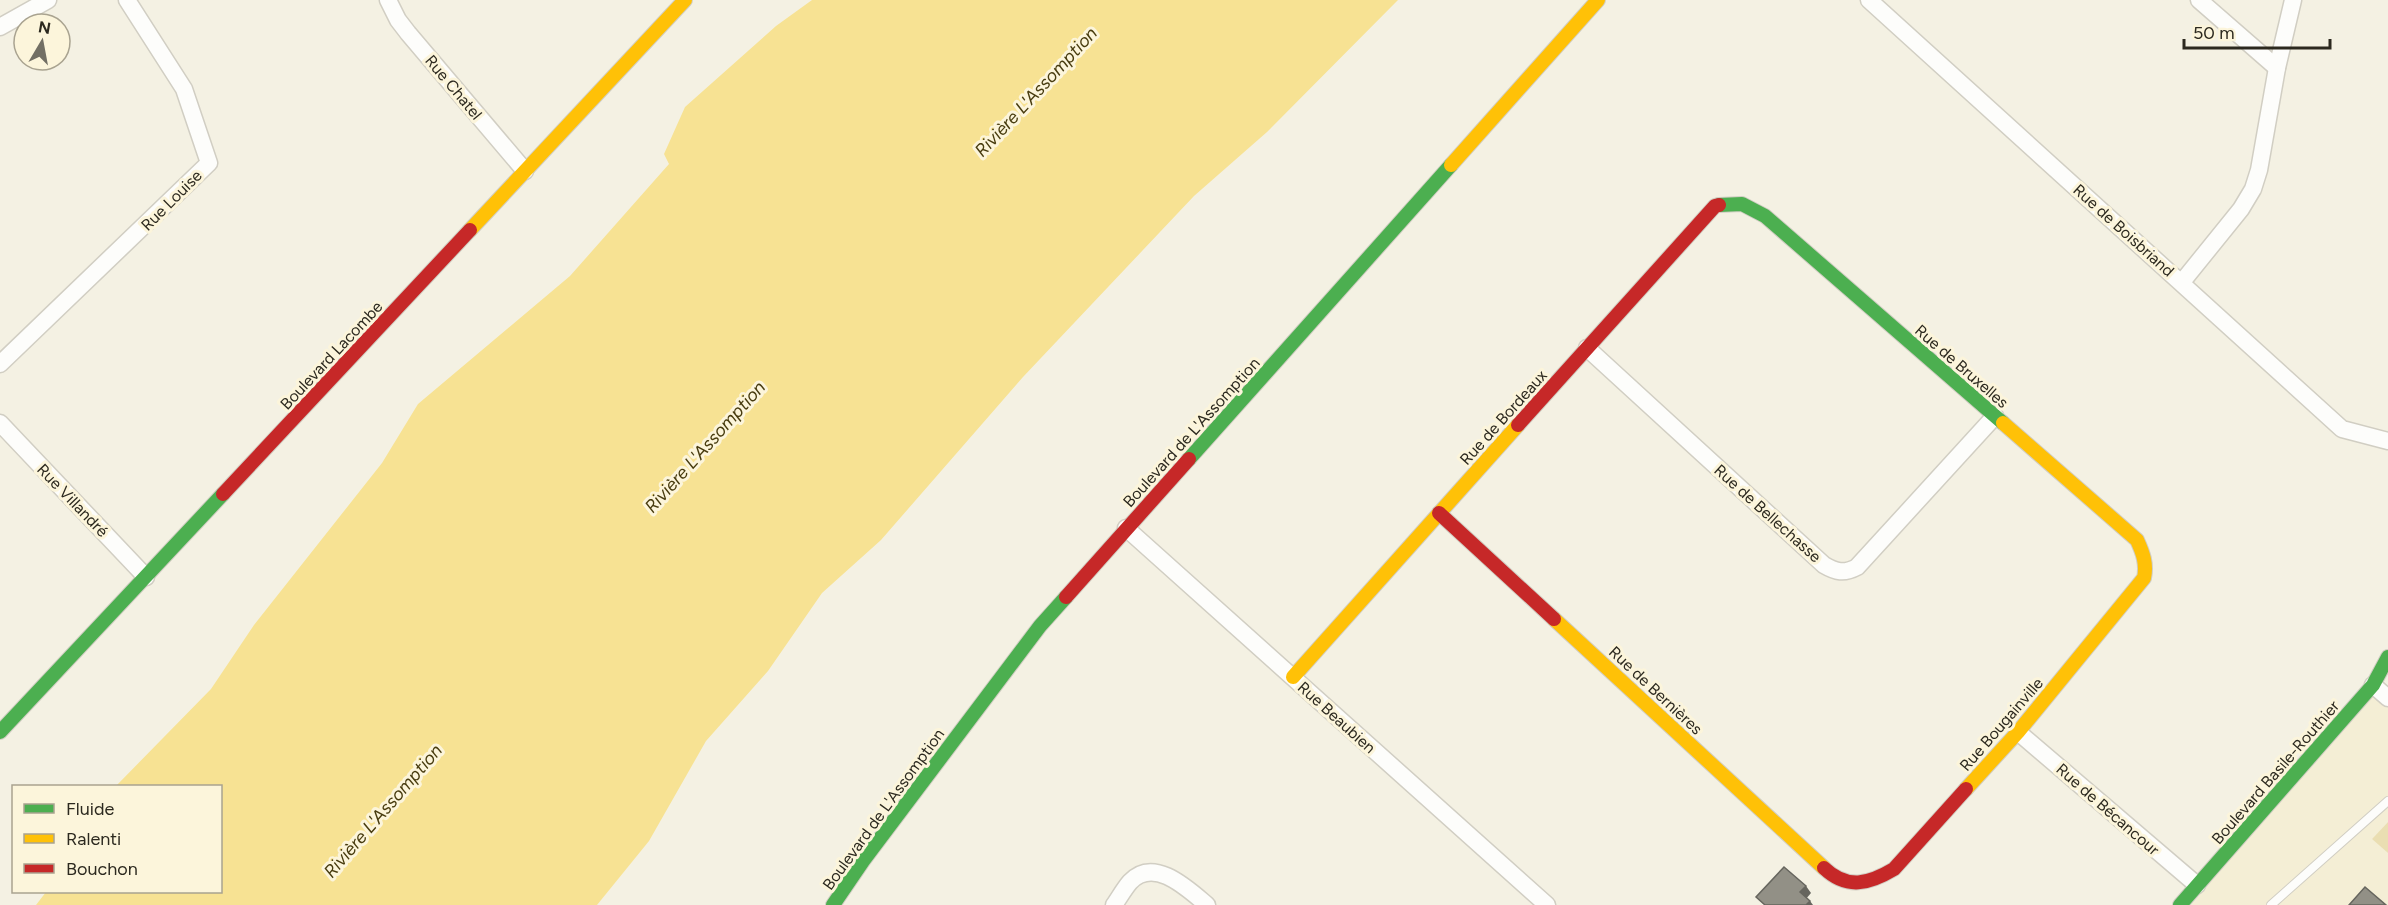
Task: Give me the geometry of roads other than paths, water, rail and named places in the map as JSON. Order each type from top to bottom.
[{"type":"street","points":[[0,27],[48,0]]},
{"type":"street","name":"Rue Louise","points":[[0,364],[209,162],[184,89],[127,0]]},
{"type":"street","name":"Rue Chatel","points":[[388,0],[398,20],[408,33],[525,171]]},
{"type":"street","name":"Boulevard Lacombe","points":[[0,732],[685,0]]},
{"type":"street","name":"Boulevard de L'Assomption","points":[[833,905],[863,861],[1040,626],[1260,382],[1598,0]]},
{"type":"street","points":[[2199,0],[2277,68]]},
{"type":"street","points":[[2182,282],[2241,209],[2253,189],[2259,170],[2277,68],[2293,0]]},
{"type":"street","name":"Rue de Boisbriand","points":[[1877,3],[2342,429],[2388,441]]},
{"type":"street","name":"Rue de Bordeaux","points":[[1293,677],[1715,206],[1730,201],[1749,205]]},
{"type":"street","name":"Rue de Bruxelles","points":[[1749,205],[1765,216],[2137,540],[2146,559]]},
{"type":"street","name":"Rue de Bellechasse","points":[[1587,348],[1824,565],[1835,572],[1848,572],[1857,567],[1995,416]]},
{"type":"street","name":"Rue Villandré","points":[[0,423],[146,577]]},
{"type":"street","name":"Rue de Bernières","points":[[1439,513],[1832,876],[1854,885]]},
{"type":"street","name":"Rue Beaubien","points":[[1126,528],[1547,905]]},
{"type":"street","name":"Rue Bougainville","points":[[1854,885],[1875,881],[1894,869],[2018,732],[2144,578],[2146,559]]},
{"type":"street","name":"Boulevard Basile-Routhier","points":[[2180,905],[2373,685],[2388,657]]},
{"type":"street","points":[[2373,685],[2388,698]]},
{"type":"street","name":"Rue de Bécancour","points":[[2018,732],[2197,885]]},
{"type":"street","points":[[1114,905],[1131,880],[1145,873],[1166,875],[1181,883],[1207,905]]},
{"type":"lane","points":[[2271,905],[2388,801]]},
{"type":"water","name":"Rivière L'Assomption","points":[[812,0],[1398,0],[1267,132],[1194,196],[1023,377],[881,540],[822,593],[768,671],[706,741],[649,841],[597,905],[36,905],[45,893],[222,893],[222,785],[117,785],[211,689],[254,625],[382,463],[418,404],[570,276],[669,164],[664,154],[685,107],[776,26]]}]
